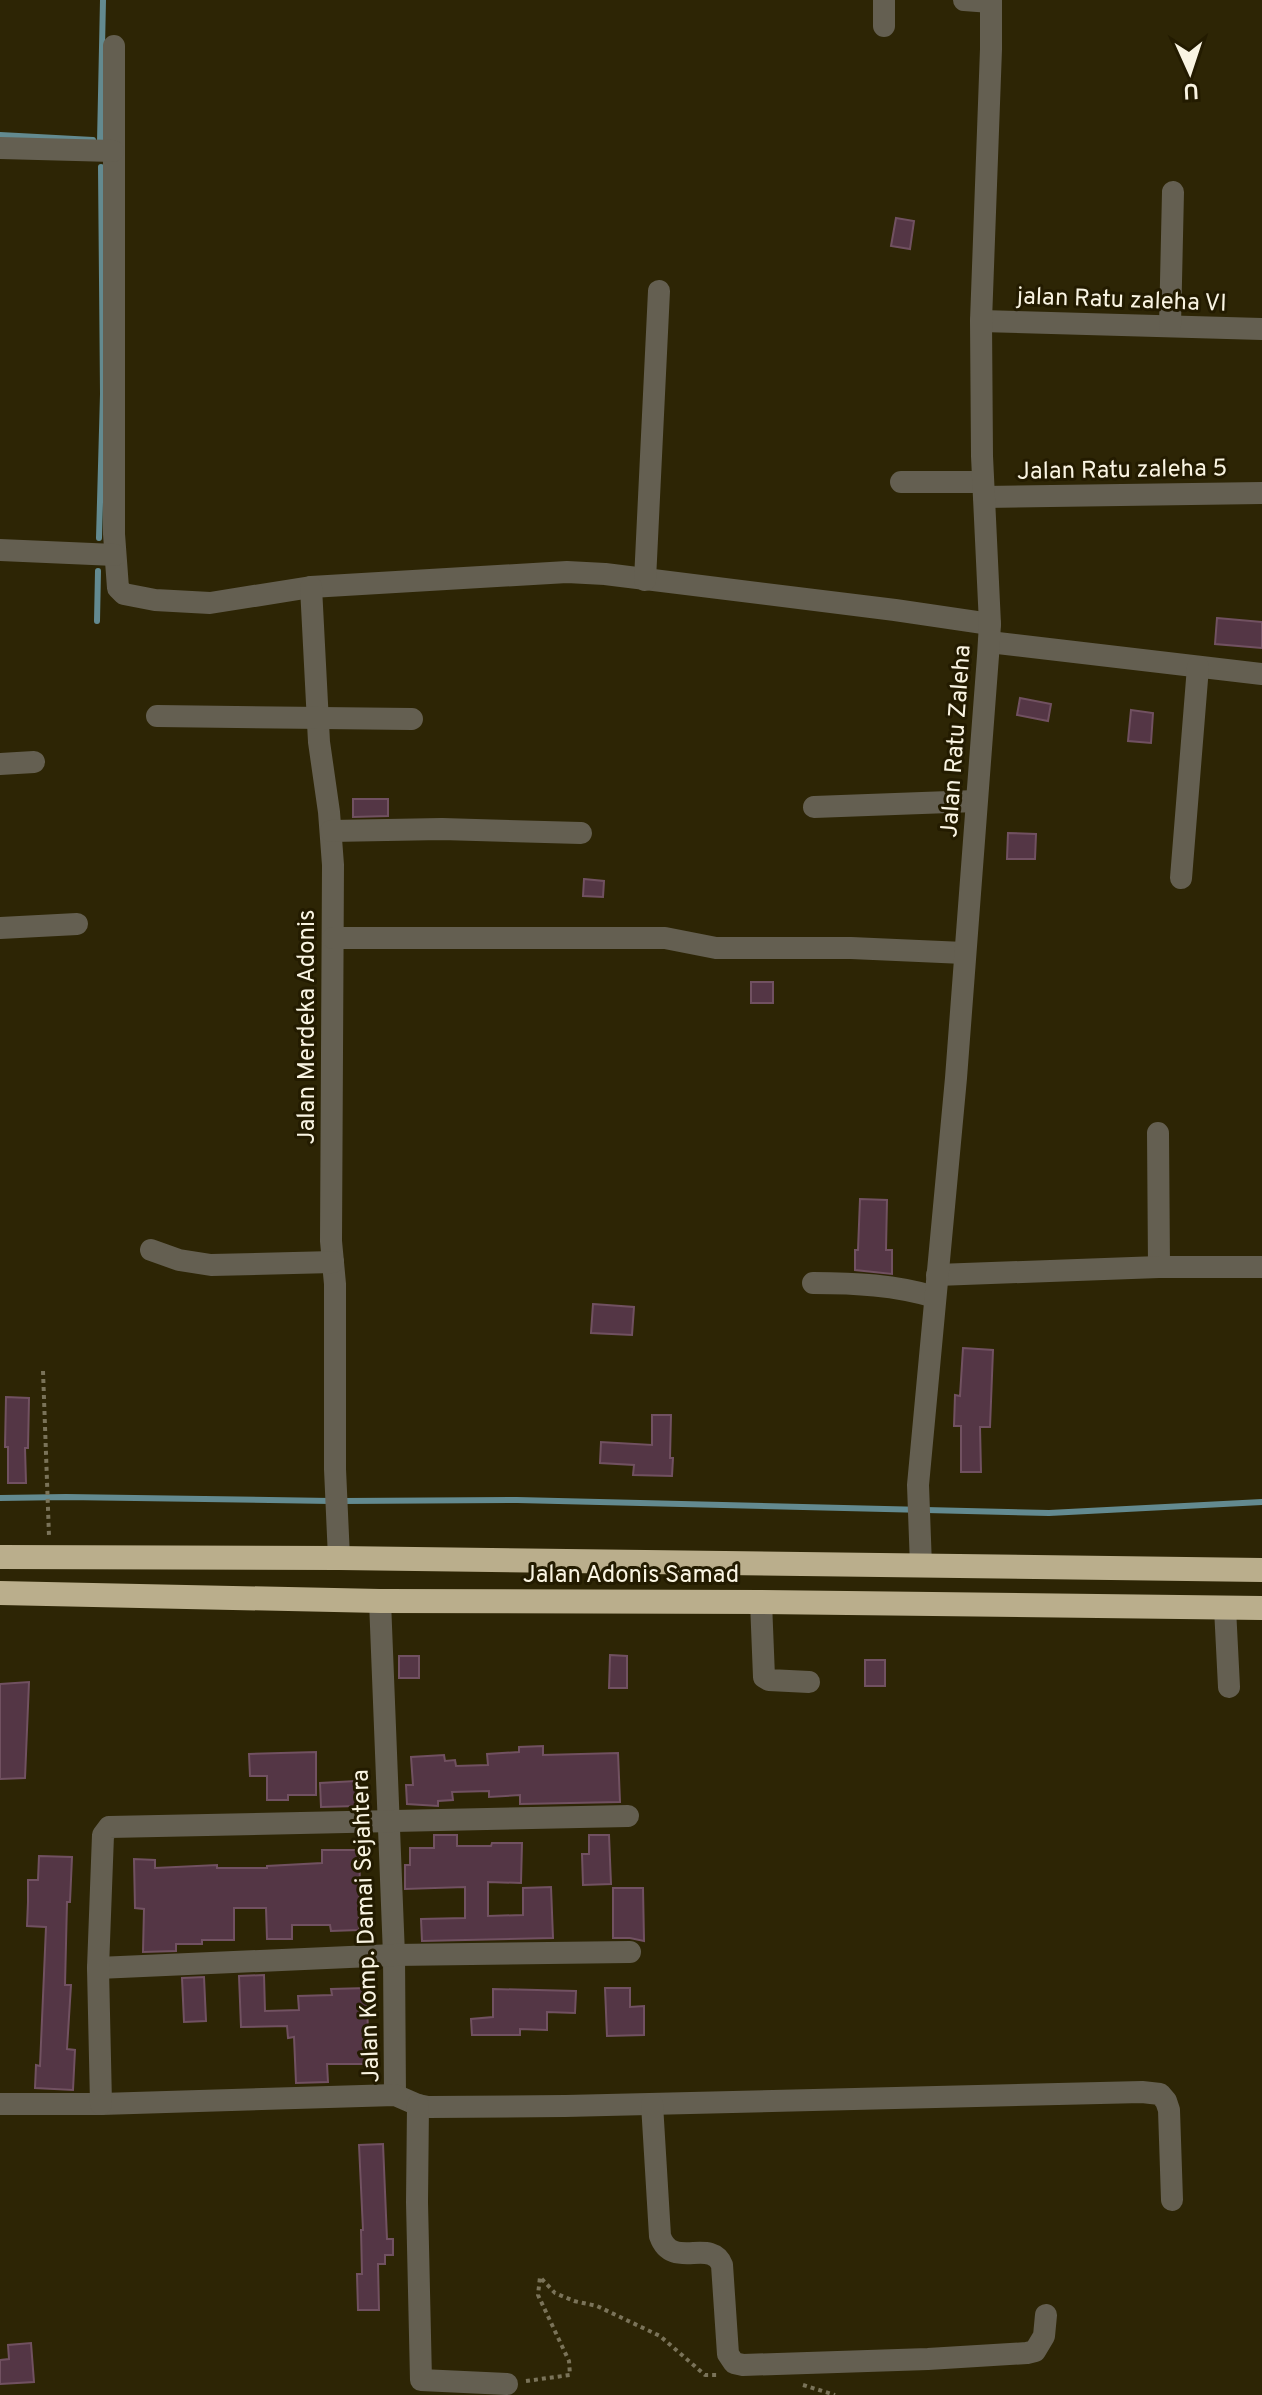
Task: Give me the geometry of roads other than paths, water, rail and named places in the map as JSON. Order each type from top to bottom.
[{"type":"highway","points":[[0,1557],[339,1558],[1262,1570]]},
{"type":"highway","points":[[174,1558],[174,1596]]},
{"type":"highway","name":"Jalan Adonis Samad","points":[[0,1593],[380,1601],[1262,1608]]},
{"type":"street","points":[[884,0],[884,26]]},
{"type":"street","points":[[964,0],[991,1]]},
{"type":"street","name":"Jalan Ratu Zaleha","points":[[921,1566],[918,1485],[956,1078],[989,633],[981,321],[991,1]]},
{"type":"street","points":[[114,46],[115,555],[118,588],[124,594],[210,603],[311,587],[567,572],[895,610],[989,633],[1198,667],[1262,674]]},
{"type":"street","points":[[0,148],[113,151]]},
{"type":"street","points":[[1170,326],[1173,192]]},
{"type":"street","points":[[645,580],[659,291]]},
{"type":"street","name":"jalan Ratu zaleha VI","points":[[981,321],[1262,329]]},
{"type":"street","name":"Jalan Ratu zaleha 5","points":[[901,482],[983,490],[1262,493]]},
{"type":"street","points":[[0,550],[115,555]]},
{"type":"street","name":"Jalan Merdeka Adonis","points":[[311,587],[319,742],[331,831],[331,1107],[335,1469],[339,1558]]},
{"type":"street","points":[[1181,878],[1198,667]]},
{"type":"street","points":[[157,716],[412,719]]},
{"type":"street","points":[[0,764],[34,762]]},
{"type":"street","points":[[814,807],[976,801]]},
{"type":"street","points":[[331,831],[442,829],[581,833]]},
{"type":"street","points":[[0,928],[77,924]]},
{"type":"street","points":[[333,938],[665,938],[716,948],[851,948],[964,953]]},
{"type":"street","points":[[1158,1133],[1159,1267]]},
{"type":"street","points":[[151,1250],[179,1260],[211,1265],[333,1262]]},
{"type":"street","points":[[813,1283],[909,1289],[1159,1267],[1262,1267]]},
{"type":"street","name":"Jalan Komp. Damai Sejahtera","points":[[0,2104],[395,2095],[394,1955],[380,1601]]},
{"type":"street","points":[[761,1602],[764,1677],[769,1680],[809,1682]]},
{"type":"street","points":[[1225,1608],[1229,1687]]},
{"type":"street","points":[[101,2104],[98,1968],[103,1835],[109,1827],[628,1816]]},
{"type":"street","points":[[98,1968],[394,1955],[630,1952]]},
{"type":"street","points":[[395,2095],[418,2105],[449,2108],[1160,2094],[1169,2110],[1172,2200]]},
{"type":"street","points":[[652,2104],[663,2246],[673,2252],[713,2253],[720,2259],[728,2354],[734,2363],[928,2359],[1027,2353],[1035,2351],[1044,2336],[1046,2315]]},
{"type":"street","points":[[418,2105],[422,2388],[507,2384]]},
{"type":"waterway","points":[[100,142],[103,0]]},
{"type":"waterway","points":[[0,135],[93,140]]},
{"type":"waterway","points":[[99,538],[103,394],[101,167]]},
{"type":"waterway","points":[[97,621],[98,571]]},
{"type":"waterway","points":[[0,1498],[331,1501]]},
{"type":"waterway","points":[[342,1501],[517,1500],[1049,1513],[1262,1502]]}]
